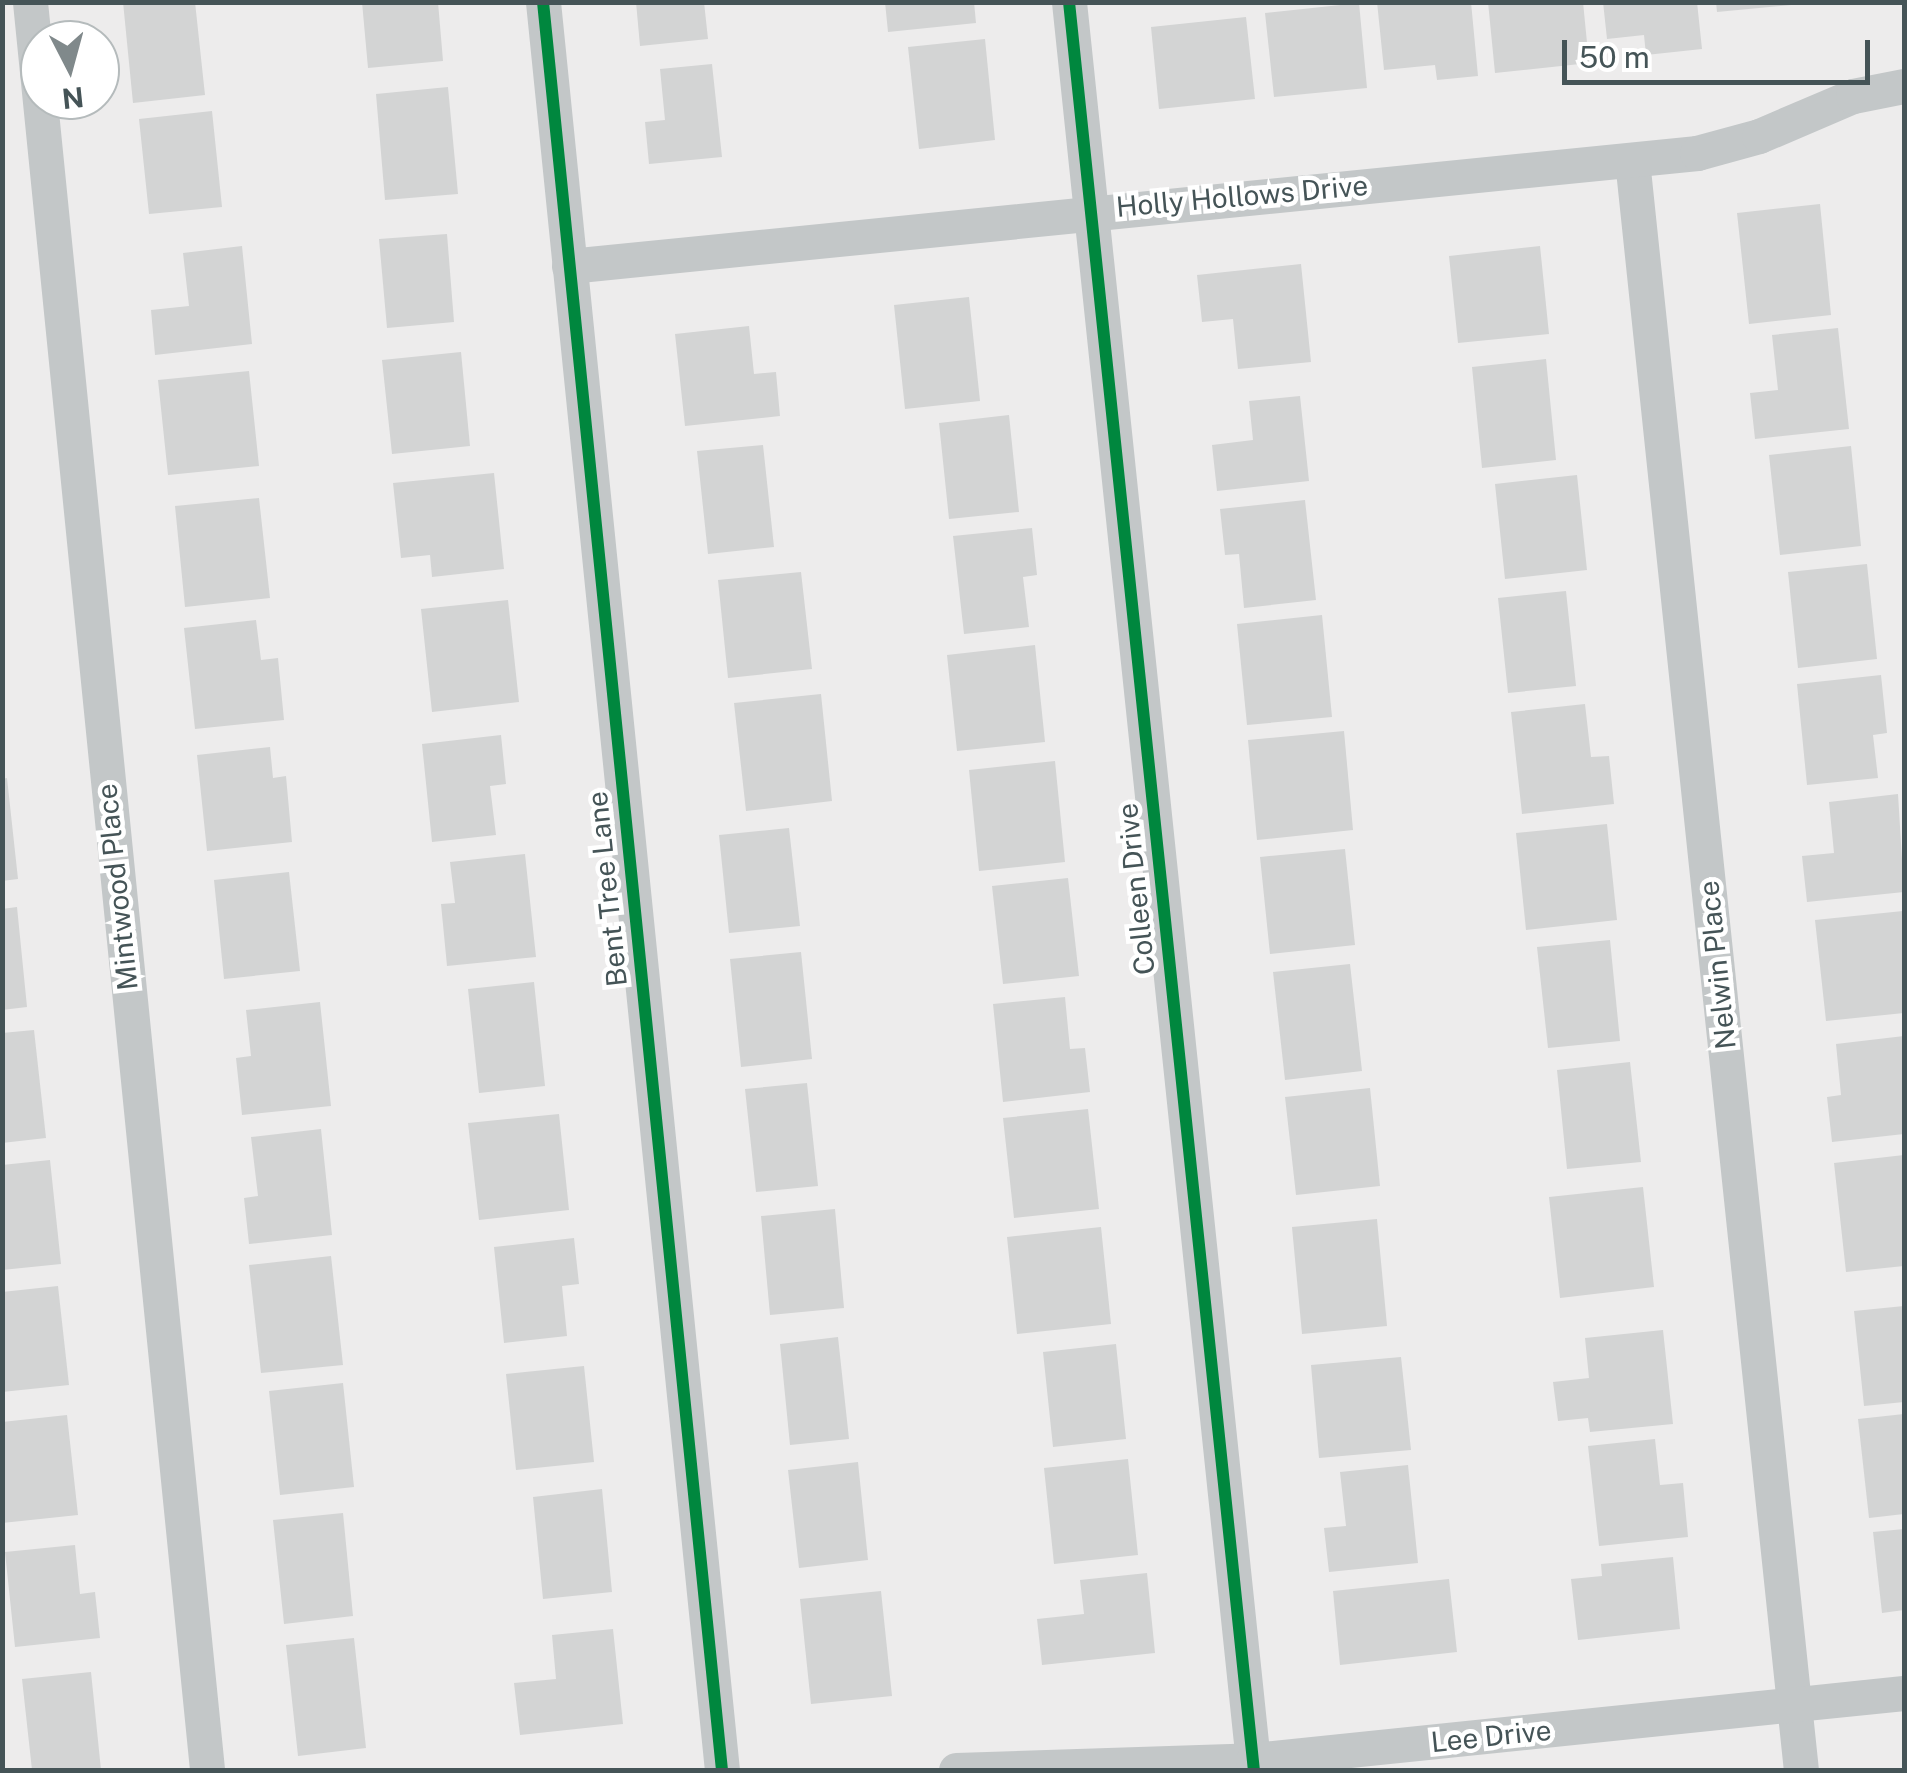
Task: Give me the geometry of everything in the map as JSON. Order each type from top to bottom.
[{"type":"street","name":"Mintwood Place","points":[[30,2],[207,1770]]},
{"type":"street","name":"Bent Tree Lane","points":[[543,2],[722,1770]]},
{"type":"street","name":"Colleen Drive","points":[[1069,2],[1253,1765]]},
{"type":"street","name":"Holly Hollows Drive","points":[[569,266],[1088,210],[1632,160],[1744,140],[1853,96],[1904,86]]},
{"type":"street","name":"Nelwin Place","points":[[1632,160],[1800,1770]]},
{"type":"street","name":"Lee Drive","points":[[956,1770],[1253,1765],[1904,1693]]},
{"type":"building","points":[[123,2],[195,2],[205,95],[133,103]]},
{"type":"building","points":[[362,2],[438,2],[443,61],[368,68]]},
{"type":"building","points":[[636,2],[704,2],[708,39],[640,46]]},
{"type":"building","points":[[885,2],[974,2],[976,23],[888,32]]},
{"type":"building","points":[[1377,2],[1471,2],[1478,76],[1437,80],[1435,65],[1384,70]]},
{"type":"building","points":[[1488,2],[1583,2],[1589,63],[1495,73]]},
{"type":"building","points":[[1603,2],[1697,2],[1702,49],[1646,55],[1644,35],[1607,39]]},
{"type":"building","points":[[1716,2],[1791,2],[1791,5],[1717,12]]},
{"type":"building","points":[[1359,3],[1367,88],[1274,97],[1265,13]]},
{"type":"building","points":[[1246,17],[1255,99],[1159,109],[1151,27]]},
{"type":"building","points":[[985,39],[995,140],[919,149],[908,47]]},
{"type":"building","points":[[712,64],[722,157],[649,164],[645,122],[665,120],[660,69]]},
{"type":"building","points":[[448,87],[458,194],[385,200],[376,94]]},
{"type":"building","points":[[212,111],[222,207],[149,214],[139,119]]},
{"type":"building","points":[[1820,204],[1831,315],[1749,324],[1737,213]]},
{"type":"building","points":[[447,234],[454,322],[387,328],[379,239]]},
{"type":"building","points":[[242,246],[252,344],[155,355],[151,310],[189,306],[183,253]]},
{"type":"building","points":[[1540,246],[1549,334],[1458,343],[1449,256]]},
{"type":"building","points":[[1301,264],[1311,362],[1238,369],[1233,319],[1202,322],[1197,275]]},
{"type":"building","points":[[969,297],[980,401],[905,409],[894,305]]},
{"type":"building","points":[[749,326],[754,374],[776,372],[780,416],[685,426],[675,334]]},
{"type":"building","points":[[1838,328],[1849,429],[1755,439],[1750,393],[1778,390],[1772,335]]},
{"type":"building","points":[[461,352],[470,446],[392,454],[382,360]]},
{"type":"building","points":[[1546,359],[1556,460],[1482,468],[1472,367]]},
{"type":"building","points":[[249,371],[259,466],[168,475],[158,380]]},
{"type":"building","points":[[1300,396],[1309,481],[1217,491],[1212,445],[1253,440],[1249,401]]},
{"type":"building","points":[[1009,415],[1019,512],[949,519],[939,423]]},
{"type":"building","points":[[763,445],[774,547],[708,554],[697,451]]},
{"type":"building","points":[[1851,446],[1861,546],[1780,555],[1769,455]]},
{"type":"building","points":[[494,473],[504,569],[432,577],[430,555],[401,558],[393,483]]},
{"type":"building","points":[[1577,475],[1587,570],[1505,579],[1495,484]]},
{"type":"building","points":[[259,498],[270,598],[185,607],[175,506]]},
{"type":"building","points":[[1305,500],[1316,600],[1244,608],[1239,554],[1225,555],[1220,509]]},
{"type":"building","points":[[1032,528],[1037,575],[1023,577],[1029,627],[964,634],[953,536]]},
{"type":"building","points":[[1867,564],[1877,659],[1798,668],[1788,572]]},
{"type":"building","points":[[801,572],[812,669],[728,678],[718,580]]},
{"type":"building","points":[[1566,591],[1576,686],[1508,693],[1498,598]]},
{"type":"building","points":[[508,600],[519,702],[432,712],[421,609]]},
{"type":"building","points":[[1322,615],[1332,717],[1247,725],[1237,624]]},
{"type":"building","points":[[256,620],[261,660],[278,658],[284,720],[195,729],[184,628]]},
{"type":"building","points":[[1035,645],[1045,742],[957,751],[947,655]]},
{"type":"building","points":[[1881,675],[1887,733],[1873,735],[1878,778],[1807,785],[1797,684]]},
{"type":"building","points":[[821,694],[832,801],[746,811],[734,703]]},
{"type":"building","points":[[1585,704],[1591,757],[1609,756],[1614,804],[1522,814],[1511,712]]},
{"type":"building","points":[[1344,731],[1353,830],[1257,840],[1248,740]]},
{"type":"building","points":[[501,735],[506,784],[490,786],[496,835],[432,842],[422,744]]},
{"type":"building","points":[[270,747],[273,778],[286,776],[292,842],[207,851],[197,755]]},
{"type":"building","points":[[1055,761],[1065,862],[979,871],[969,770]]},
{"type":"building","points":[[7,778],[18,879],[2,881],[2,779]]},
{"type":"building","points":[[1898,794],[1904,892],[1807,902],[1802,856],[1834,853],[1829,802]]},
{"type":"building","points":[[1607,824],[1617,920],[1526,930],[1516,833]]},
{"type":"building","points":[[789,828],[800,926],[729,933],[719,835]]},
{"type":"building","points":[[1345,849],[1355,945],[1270,954],[1260,857]]},
{"type":"building","points":[[525,854],[536,957],[447,966],[441,904],[455,903],[450,862]]},
{"type":"building","points":[[289,872],[300,971],[224,979],[214,880]]},
{"type":"building","points":[[1068,878],[1079,976],[1003,984],[992,886]]},
{"type":"building","points":[[17,907],[27,1007],[2,1010],[2,909]]},
{"type":"building","points":[[1903,911],[1904,1013],[1826,1021],[1815,920]]},
{"type":"building","points":[[1610,940],[1620,1041],[1548,1048],[1537,947]]},
{"type":"building","points":[[801,952],[812,1059],[741,1067],[730,959]]},
{"type":"building","points":[[1350,964],[1362,1071],[1285,1080],[1273,972]]},
{"type":"building","points":[[534,982],[545,1086],[479,1093],[468,989]]},
{"type":"building","points":[[1065,997],[1070,1049],[1085,1048],[1090,1092],[1003,1102],[993,1004]]},
{"type":"building","points":[[320,1002],[331,1106],[242,1115],[236,1058],[251,1056],[246,1010]]},
{"type":"building","points":[[34,1030],[46,1138],[2,1143],[2,1033]]},
{"type":"building","points":[[1904,1036],[1904,1134],[1832,1142],[1827,1097],[1841,1095],[1836,1044]]},
{"type":"building","points":[[1630,1062],[1641,1162],[1567,1169],[1557,1070]]},
{"type":"building","points":[[807,1083],[818,1186],[756,1192],[745,1089]]},
{"type":"building","points":[[1370,1088],[1380,1186],[1296,1195],[1285,1097]]},
{"type":"building","points":[[1088,1109],[1099,1209],[1014,1218],[1003,1118]]},
{"type":"building","points":[[559,1114],[569,1210],[479,1220],[468,1123]]},
{"type":"building","points":[[321,1129],[332,1235],[249,1244],[244,1198],[258,1196],[251,1137]]},
{"type":"building","points":[[1904,1155],[1904,1266],[1846,1272],[1834,1163]]},
{"type":"building","points":[[50,1160],[61,1264],[2,1270],[2,1165]]},
{"type":"building","points":[[1643,1187],[1654,1287],[1560,1298],[1549,1197]]},
{"type":"building","points":[[835,1209],[844,1308],[770,1315],[761,1216]]},
{"type":"building","points":[[1377,1219],[1387,1326],[1302,1334],[1292,1227]]},
{"type":"building","points":[[1101,1227],[1111,1324],[1017,1334],[1007,1237]]},
{"type":"building","points":[[574,1238],[579,1284],[562,1286],[567,1336],[504,1343],[494,1247]]},
{"type":"building","points":[[331,1256],[343,1365],[261,1373],[249,1265]]},
{"type":"building","points":[[58,1286],[69,1385],[2,1392],[2,1292]]},
{"type":"building","points":[[1904,1306],[1904,1402],[1864,1406],[1854,1311]]},
{"type":"building","points":[[1663,1330],[1673,1424],[1590,1432],[1588,1418],[1558,1421],[1553,1382],[1589,1378],[1585,1338]]},
{"type":"building","points":[[838,1337],[849,1439],[790,1445],[780,1344]]},
{"type":"building","points":[[1116,1344],[1126,1439],[1053,1447],[1043,1352]]},
{"type":"building","points":[[1401,1357],[1411,1450],[1319,1458],[1311,1365]]},
{"type":"building","points":[[584,1366],[594,1462],[516,1470],[506,1374]]},
{"type":"building","points":[[343,1383],[354,1487],[280,1495],[269,1391]]},
{"type":"building","points":[[1904,1414],[1904,1514],[1869,1518],[1858,1419]]},
{"type":"building","points":[[67,1415],[78,1515],[2,1523],[2,1422]]},
{"type":"building","points":[[1655,1439],[1660,1485],[1683,1483],[1688,1537],[1599,1546],[1588,1446]]},
{"type":"building","points":[[1128,1459],[1138,1555],[1054,1564],[1044,1468]]},
{"type":"building","points":[[858,1462],[868,1560],[799,1568],[788,1470]]},
{"type":"building","points":[[1408,1465],[1418,1563],[1329,1572],[1324,1528],[1346,1526],[1340,1472]]},
{"type":"building","points":[[602,1489],[612,1592],[543,1599],[533,1497]]},
{"type":"building","points":[[343,1513],[353,1616],[284,1624],[273,1520]]},
{"type":"building","points":[[1904,1529],[1904,1610],[1882,1613],[1873,1532]]},
{"type":"building","points":[[75,1545],[80,1594],[95,1592],[100,1638],[15,1647],[5,1552]]},
{"type":"building","points":[[1673,1557],[1680,1629],[1578,1640],[1571,1579],[1602,1576],[1601,1564]]},
{"type":"building","points":[[1147,1573],[1155,1653],[1042,1665],[1037,1619],[1084,1614],[1080,1580]]},
{"type":"building","points":[[1449,1579],[1457,1652],[1340,1665],[1333,1591]]},
{"type":"building","points":[[881,1591],[892,1696],[811,1704],[800,1599]]},
{"type":"building","points":[[613,1629],[623,1724],[520,1735],[514,1683],[556,1679],[552,1635]]},
{"type":"building","points":[[354,1638],[366,1748],[298,1756],[286,1645]]},
{"type":"building","points":[[91,1672],[101,1770],[32,1770],[22,1679]]},
{"type":"cycle path","points":[[543,2],[722,1770]]},
{"type":"cycle path","points":[[1069,2],[1254,1770]]}]
